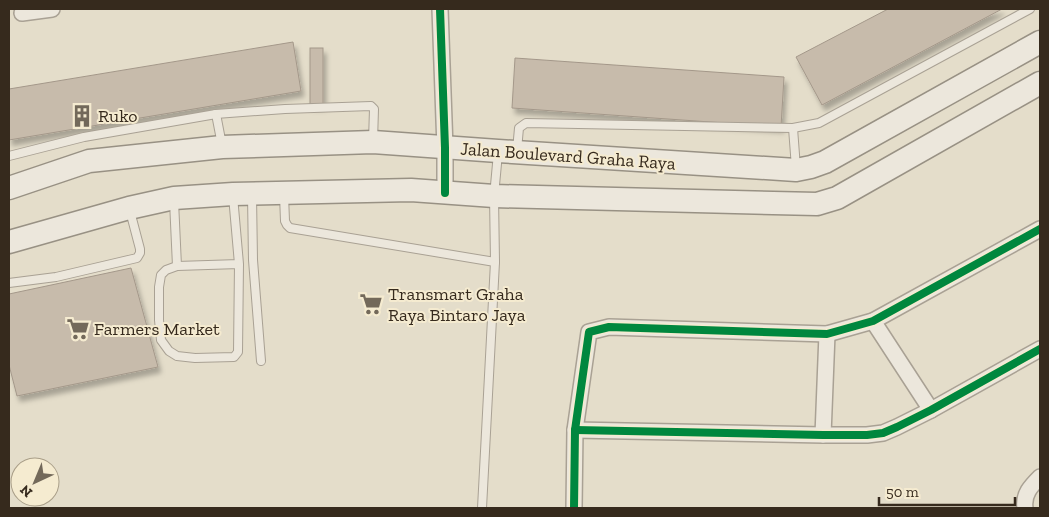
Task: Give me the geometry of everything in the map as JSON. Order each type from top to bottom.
[{"type":"main road","name":"Jalan Boulevard Graha Raya","points":[[9,188],[89,161],[222,147],[373,142],[796,170],[811,168],[1040,42]]},
{"type":"main road","points":[[9,242],[129,208],[174,198],[284,192],[411,190],[494,196],[817,204],[837,198],[1040,83]]},
{"type":"street","points":[[22,13],[52,9]]},
{"type":"street","points":[[440,9],[445,193]]},
{"type":"street","points":[[574,508],[574,430],[588,332],[609,327],[827,334],[873,321],[1040,229]]},
{"type":"street","points":[[873,321],[930,410]]},
{"type":"street","points":[[823,435],[827,334]]},
{"type":"street","points":[[574,430],[823,435],[883,433],[930,410],[1040,349]]},
{"type":"street","points":[[1025,508],[1024,502],[1028,489],[1040,477]]},
{"type":"lane","points":[[482,508],[495,262],[494,196],[507,152],[519,128],[526,123],[793,128],[819,123],[1030,9]]},
{"type":"lane","points":[[9,156],[84,137],[216,114],[285,109],[371,106],[374,109],[373,142]]},
{"type":"lane","points":[[216,114],[222,147]]},
{"type":"lane","points":[[793,128],[796,170]]},
{"type":"lane","points":[[284,192],[285,221],[286,225],[290,228],[495,262]]},
{"type":"lane","points":[[239,264],[177,266],[166,270],[161,275],[159,320],[161,340],[169,351],[177,356],[195,358],[234,357],[238,352],[239,264],[243,194]]},
{"type":"lane","points":[[243,194],[252,260],[261,361]]},
{"type":"lane","points":[[174,198],[177,266]]},
{"type":"lane","points":[[9,283],[56,277],[137,258],[140,249],[129,208]]},
{"type":"building","points":[[888,9],[1002,9],[822,105],[796,57]]},
{"type":"building","name":"Ruko","points":[[293,42],[301,91],[9,140],[9,89]]},
{"type":"building","points":[[310,48],[323,48],[323,104],[310,104]]},
{"type":"building","points":[[515,58],[784,77],[781,127],[512,108]]},
{"type":"building","name":"Farmers Market","points":[[131,268],[158,367],[17,396],[9,365],[9,294]]},
{"type":"cycle path","points":[[440,9],[445,193]]},
{"type":"cycle path","points":[[574,508],[575,430],[589,332],[609,327],[827,334],[873,321],[1040,229]]},
{"type":"cycle path","points":[[575,430],[823,435],[883,433],[931,410],[1040,349]]},
{"type":"place","name":"Ruko","points":[[82,116]]},
{"type":"place","name":"Transmart Graha Raya Bintaro Jaya","points":[[371,304]]},
{"type":"place","name":"Farmers Market","points":[[78,329]]}]
